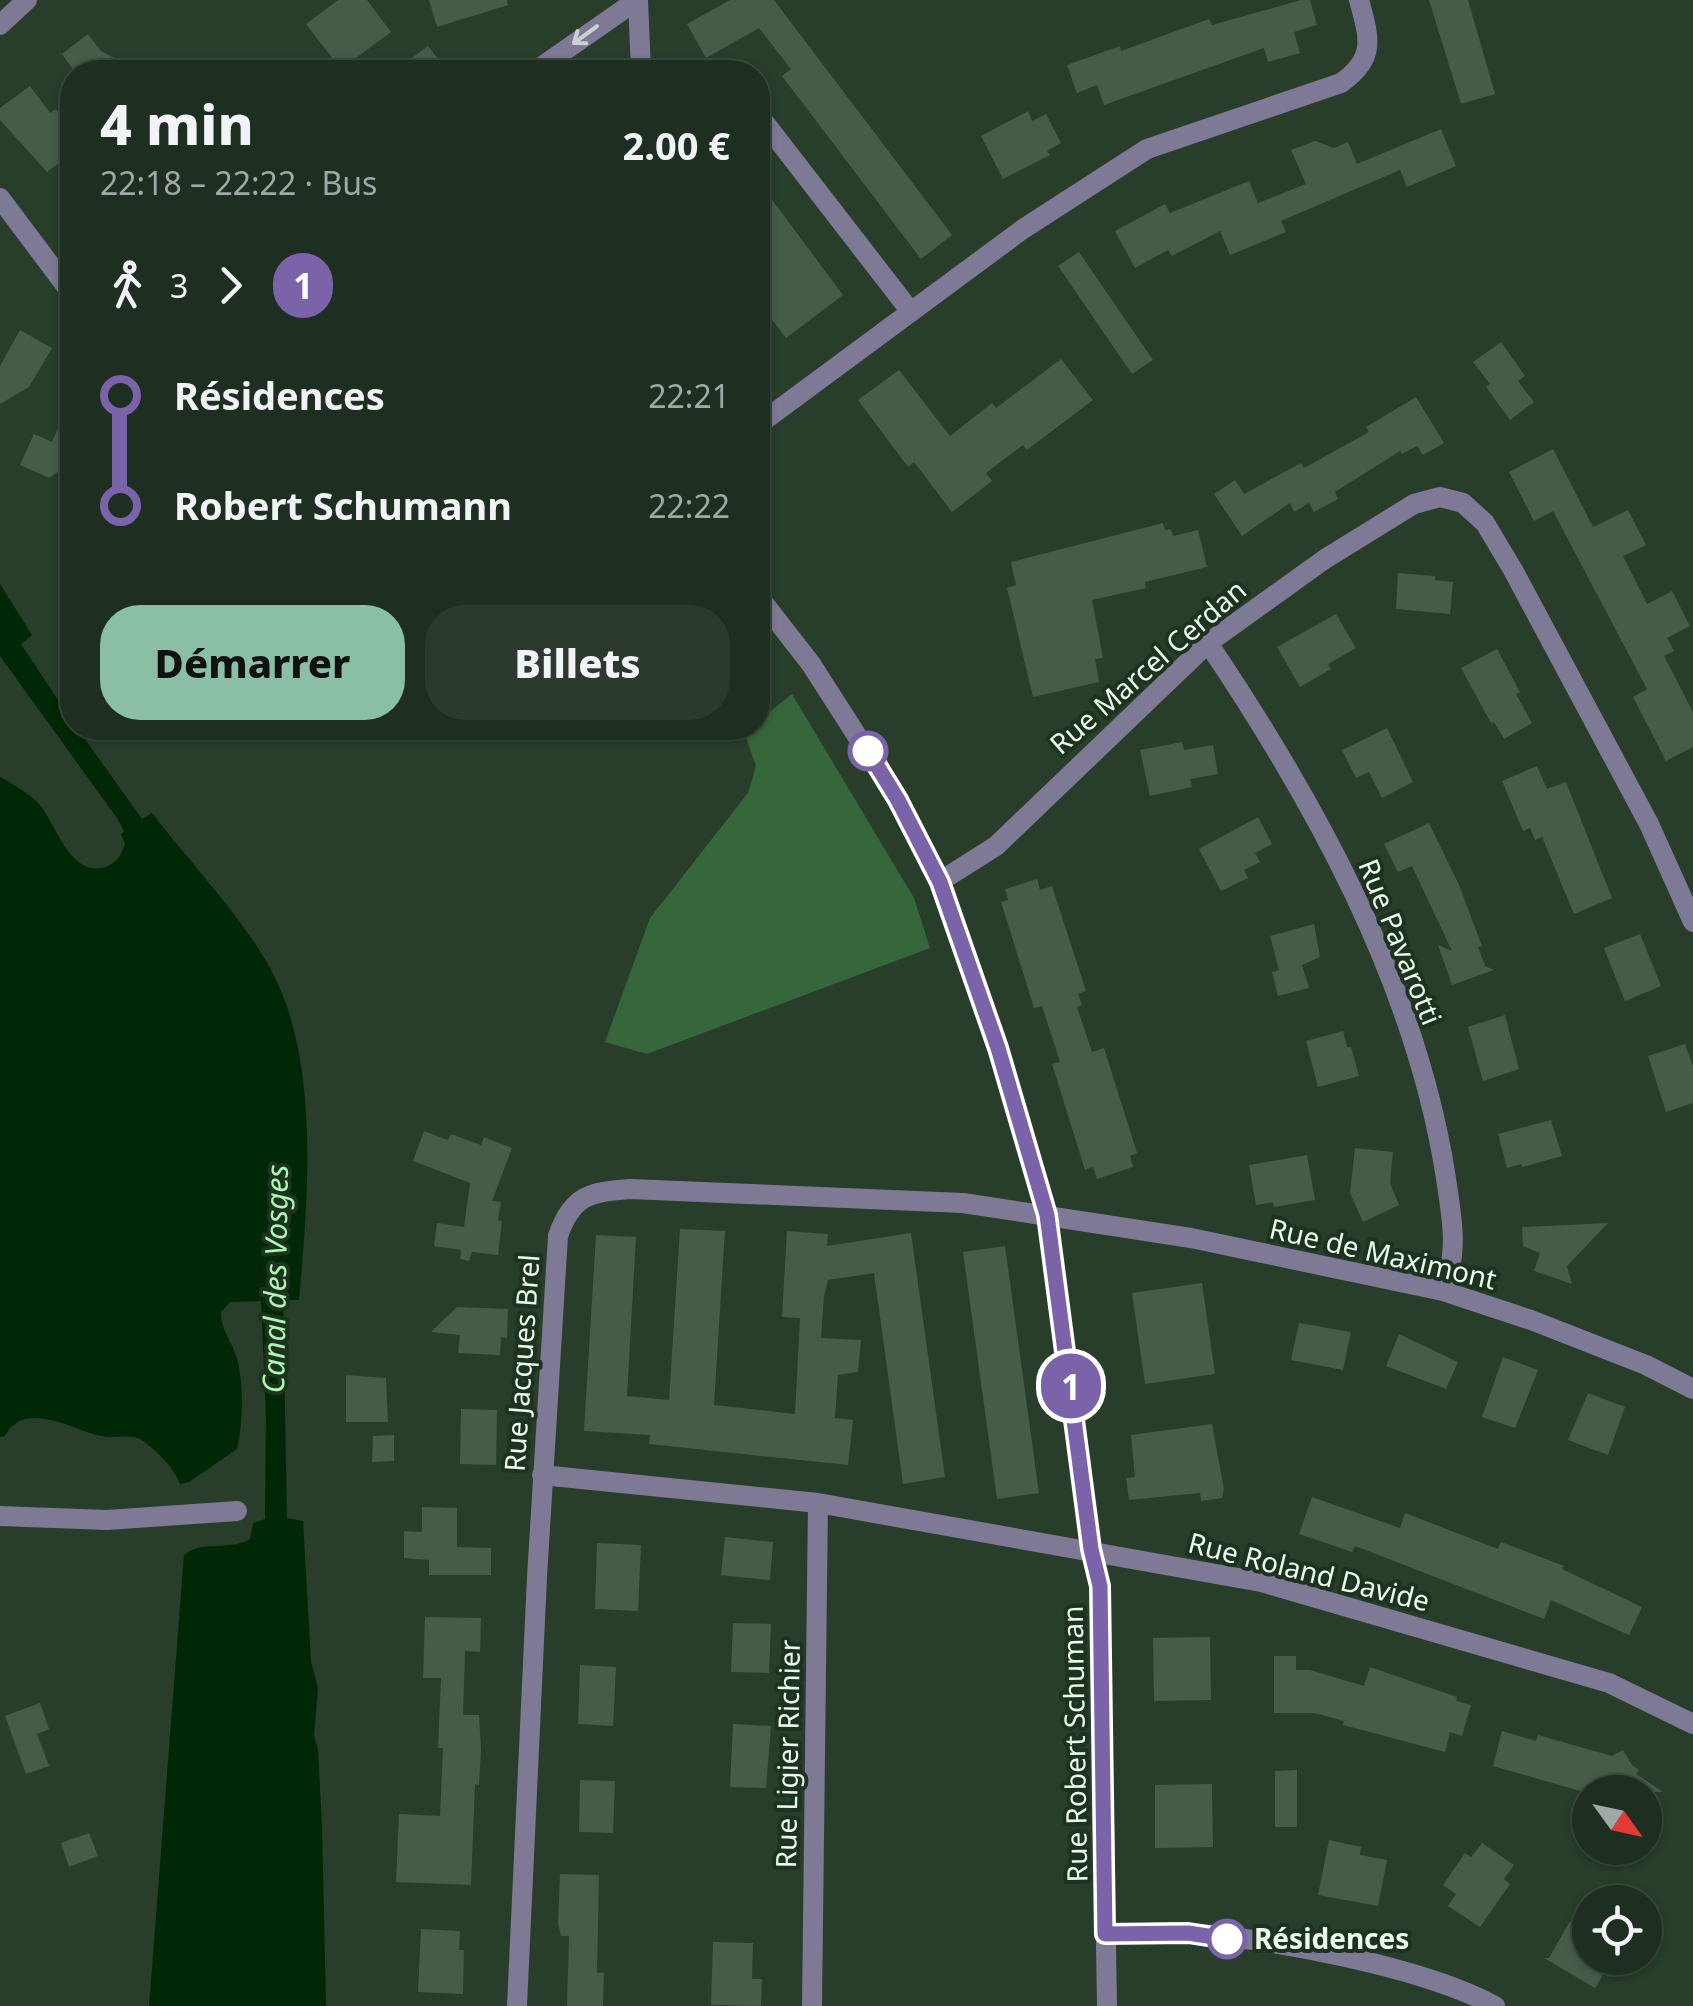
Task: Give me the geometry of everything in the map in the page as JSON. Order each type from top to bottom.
[{"type":"street","points":[[0,25],[27,0]]},
{"type":"street","points":[[551,60],[637,0]]},
{"type":"street","points":[[637,0],[640,60]]},
{"type":"street","points":[[770,416],[1024,230],[1147,149],[1341,83],[1356,72],[1367,56],[1368,41],[1359,0]]},
{"type":"street","points":[[770,130],[910,312]]},
{"type":"street","points":[[0,198],[60,278]]},
{"type":"street","name":"Rue Marcel Cerdan","points":[[940,882],[996,846],[1208,643],[1314,566],[1414,504],[1440,497],[1463,503],[1485,523],[1513,570],[1649,824],[1693,922]]},
{"type":"street","name":"Rue Robert Schuman","points":[[770,611],[854,728],[898,800],[940,882],[998,1048],[1047,1215],[1091,1549],[1100,1586],[1107,2006]]},
{"type":"street","name":"Rue Pavarotti","points":[[1208,643],[1315,814],[1388,971],[1437,1124],[1455,1245],[1443,1291]]},
{"type":"street","name":"Rue Jacques Brel","points":[[517,2006],[542,1474],[558,1236],[565,1215],[580,1200],[598,1191],[630,1190],[963,1203],[1047,1215]]},
{"type":"street","name":"Rue de Maximont","points":[[1047,1215],[1191,1238],[1443,1291],[1646,1365],[1693,1390]]},
{"type":"street","name":"Rue Roland Davide","points":[[542,1474],[818,1503],[1262,1582],[1608,1683],[1693,1724]]},
{"type":"street","name":"Rue Ligier Richier","points":[[812,2006],[818,1503]]},
{"type":"street","points":[[0,1516],[107,1520],[237,1511]]},
{"type":"street","points":[[1105,1934],[1188,1933],[1322,1952],[1408,1974],[1495,2006]]},
{"type":"shaded area","points":[[792,694],[914,898],[930,948],[647,1054],[605,1042],[650,918],[748,793],[756,766],[747,740],[770,740],[770,711]]},
{"type":"water","points":[[0,584],[32,635],[21,644],[60,703],[60,739],[0,656]]},
{"type":"water","name":"Canal des Vosges","points":[[61,740],[86,740],[142,819],[152,813],[229,908],[269,966],[286,1003],[297,1043],[304,1086],[307,1174],[299,1300],[283,1300],[287,1518],[303,1521],[311,1662],[318,1688],[314,1735],[322,1827],[326,2006],[149,2006],[184,1555],[199,1548],[242,1543],[250,1539],[253,1523],[265,1519],[261,1301],[230,1302],[221,1312],[239,1369],[239,1439],[237,1449],[189,1482],[180,1484],[165,1461],[136,1438],[106,1437],[38,1418],[25,1419],[0,1437],[0,777],[40,805],[66,848],[83,865],[109,866],[118,858],[125,844],[117,818]]},
{"type":"building","points":[[338,0],[367,0],[391,32],[353,60],[334,60],[306,24]]},
{"type":"building","points":[[429,0],[507,0],[508,5],[437,27]]},
{"type":"building","points":[[730,0],[774,0],[952,235],[921,259],[782,76],[791,69],[759,28],[706,58],[687,24]]},
{"type":"building","points":[[1310,0],[1317,25],[1294,32],[1300,53],[1268,62],[1264,48],[1104,105],[1097,85],[1077,93],[1067,65],[1120,46],[1121,51],[1209,19],[1212,25]]},
{"type":"building","points":[[1429,0],[1468,0],[1495,94],[1461,104]]},
{"type":"building","points":[[88,34],[101,51],[118,60],[66,60],[62,54]]},
{"type":"building","points":[[428,46],[439,60],[409,60]]},
{"type":"building","points":[[30,86],[50,113],[56,109],[60,114],[60,162],[47,172],[0,120],[0,108]]},
{"type":"building","points":[[1028,111],[1032,121],[1046,114],[1061,143],[1047,151],[1050,155],[1003,179],[981,136]]},
{"type":"building","points":[[1441,129],[1456,166],[1407,187],[1400,170],[1281,221],[1286,232],[1230,255],[1220,231],[1172,256],[1168,250],[1135,268],[1115,231],[1165,204],[1170,213],[1249,181],[1258,203],[1306,184],[1291,150],[1315,141],[1334,148],[1348,142],[1357,164]]},
{"type":"building","points":[[770,197],[843,295],[786,338],[770,317]]},
{"type":"building","points":[[1079,252],[1153,360],[1132,374],[1058,266]]},
{"type":"building","points":[[20,330],[52,348],[29,387],[0,404],[0,366]]},
{"type":"building","points":[[1501,342],[1525,376],[1518,381],[1534,402],[1510,420],[1473,362]]},
{"type":"building","points":[[1061,359],[1093,400],[1027,450],[1023,445],[986,473],[992,481],[952,512],[914,462],[908,467],[858,400],[899,370],[950,436],[992,403],[996,408]]},
{"type":"building","points":[[1416,397],[1444,443],[1423,455],[1417,446],[1402,454],[1400,451],[1335,492],[1338,499],[1314,512],[1309,503],[1294,512],[1290,503],[1242,536],[1214,494],[1235,480],[1244,494],[1301,463],[1304,468],[1369,432],[1366,427]]},
{"type":"building","points":[[60,424],[60,470],[49,478],[20,465],[34,434],[52,442]]},
{"type":"building","points":[[1553,449],[1593,527],[1628,510],[1646,545],[1623,556],[1647,604],[1672,591],[1690,626],[1667,638],[1674,651],[1664,656],[1693,712],[1693,747],[1666,761],[1633,697],[1647,689],[1553,511],[1534,521],[1509,472]]},
{"type":"building","points":[[1163,523],[1173,536],[1198,530],[1207,567],[1145,582],[1146,588],[1092,600],[1103,658],[1095,659],[1099,682],[1033,697],[1007,588],[1016,585],[1011,562]]},
{"type":"building","points":[[1398,573],[1435,576],[1435,580],[1453,582],[1450,614],[1396,609]]},
{"type":"building","points":[[1336,614],[1356,648],[1300,687],[1277,647]]},
{"type":"building","points":[[1497,649],[1532,723],[1504,739],[1461,668]]},
{"type":"building","points":[[1387,728],[1413,782],[1382,798],[1369,772],[1356,778],[1342,750]]},
{"type":"building","points":[[1182,742],[1184,750],[1213,745],[1218,774],[1190,779],[1192,787],[1150,796],[1140,750]]},
{"type":"building","points":[[1537,766],[1547,789],[1566,782],[1612,898],[1574,914],[1542,837],[1535,840],[1530,828],[1523,831],[1502,781]]},
{"type":"building","points":[[1258,817],[1272,844],[1255,853],[1260,862],[1244,870],[1248,878],[1221,891],[1199,849]]},
{"type":"building","points":[[1429,823],[1459,885],[1482,946],[1478,947],[1485,966],[1494,970],[1452,985],[1438,945],[1452,951],[1412,866],[1398,872],[1384,844]]},
{"type":"building","points":[[1037,879],[1040,890],[1052,886],[1086,991],[1078,994],[1082,1005],[1077,1007],[1092,1052],[1104,1048],[1137,1153],[1130,1156],[1133,1167],[1097,1179],[1093,1167],[1085,1170],[1052,1064],[1060,1062],[1042,1006],[1034,1008],[1001,902],[1008,900],[1005,889]]},
{"type":"building","points":[[1314,924],[1320,957],[1302,965],[1309,988],[1278,996],[1272,972],[1279,970],[1270,936]]},
{"type":"building","points":[[1640,934],[1661,986],[1625,1001],[1604,948]]},
{"type":"building","points":[[1505,1015],[1519,1069],[1483,1081],[1468,1027]]},
{"type":"building","points":[[1343,1031],[1359,1076],[1318,1087],[1306,1041]]},
{"type":"building","points":[[1685,1044],[1693,1066],[1693,1103],[1666,1112],[1648,1056]]},
{"type":"building","points":[[1551,1120],[1562,1156],[1507,1168],[1498,1134]]},
{"type":"building","points":[[424,1131],[448,1140],[451,1134],[481,1145],[484,1137],[512,1148],[492,1201],[501,1202],[498,1255],[472,1252],[469,1261],[460,1259],[461,1250],[434,1246],[437,1223],[464,1227],[470,1183],[413,1161]]},
{"type":"building","points":[[1355,1148],[1393,1152],[1390,1183],[1399,1205],[1363,1222],[1350,1193]]},
{"type":"building","points":[[1307,1155],[1315,1200],[1274,1207],[1273,1202],[1256,1205],[1249,1165]]},
{"type":"building","points":[[1608,1223],[1567,1266],[1572,1284],[1534,1271],[1540,1253],[1523,1246],[1522,1227]]},
{"type":"building","points":[[680,1229],[725,1231],[714,1405],[795,1414],[800,1318],[782,1317],[787,1231],[828,1234],[827,1246],[911,1233],[945,1477],[903,1484],[874,1273],[828,1280],[824,1296],[821,1338],[861,1340],[858,1372],[838,1375],[835,1418],[853,1420],[848,1465],[649,1444],[650,1435],[584,1431],[596,1235],[636,1237],[627,1396],[669,1400]]},
{"type":"building","points":[[1005,1246],[1039,1493],[997,1499],[963,1252]]},
{"type":"building","points":[[1202,1283],[1215,1374],[1145,1384],[1132,1293]]},
{"type":"building","points":[[457,1307],[508,1309],[507,1338],[501,1337],[500,1355],[458,1353],[460,1335],[431,1332]]},
{"type":"building","points":[[1299,1323],[1351,1332],[1343,1370],[1291,1360]]},
{"type":"building","points":[[1399,1334],[1458,1362],[1446,1389],[1386,1366]]},
{"type":"building","points":[[1503,1357],[1538,1370],[1515,1428],[1482,1417]]},
{"type":"building","points":[[346,1375],[386,1378],[388,1422],[346,1422]]},
{"type":"building","points":[[1588,1393],[1625,1407],[1608,1455],[1568,1440]]},
{"type":"building","points":[[461,1409],[497,1410],[496,1465],[460,1464]]},
{"type":"building","points":[[1212,1424],[1224,1489],[1222,1498],[1201,1501],[1200,1493],[1129,1500],[1126,1478],[1135,1477],[1131,1435]]},
{"type":"building","points":[[394,1435],[394,1461],[372,1462],[373,1436]]},
{"type":"building","points":[[1312,1497],[1400,1528],[1405,1513],[1498,1549],[1501,1542],[1564,1566],[1562,1569],[1642,1607],[1629,1635],[1551,1600],[1544,1619],[1355,1546],[1352,1552],[1299,1534]]},
{"type":"building","points":[[422,1507],[457,1508],[457,1547],[491,1548],[491,1575],[429,1575],[429,1560],[404,1558],[404,1531],[422,1532]]},
{"type":"building","points":[[725,1537],[773,1542],[770,1580],[721,1575]]},
{"type":"building","points":[[597,1543],[641,1545],[638,1611],[595,1609]]},
{"type":"building","points":[[425,1617],[481,1618],[480,1652],[465,1651],[463,1715],[479,1715],[481,1750],[479,1785],[475,1784],[471,1885],[396,1882],[399,1814],[440,1816],[441,1678],[423,1678]]},
{"type":"building","points":[[733,1623],[771,1624],[769,1673],[731,1672]]},
{"type":"building","points":[[1210,1637],[1211,1700],[1154,1701],[1153,1638]]},
{"type":"building","points":[[1274,1656],[1296,1656],[1296,1670],[1310,1670],[1364,1686],[1370,1667],[1457,1697],[1456,1701],[1471,1705],[1462,1736],[1450,1732],[1445,1752],[1343,1725],[1344,1721],[1314,1713],[1274,1713]]},
{"type":"building","points":[[580,1665],[616,1667],[613,1726],[578,1724]]},
{"type":"building","points":[[40,1703],[49,1729],[37,1734],[49,1766],[26,1774],[5,1716]]},
{"type":"building","points":[[733,1724],[771,1726],[766,1788],[730,1787]]},
{"type":"building","points":[[1502,1731],[1536,1741],[1538,1735],[1612,1756],[1623,1750],[1639,1770],[1638,1775],[1572,1775],[1572,1789],[1493,1766]]},
{"type":"building","points":[[1297,1770],[1297,1827],[1275,1827],[1275,1771]]},
{"type":"building","points":[[580,1780],[615,1781],[613,1833],[579,1832]]},
{"type":"building","points":[[1212,1784],[1213,1847],[1155,1848],[1155,1785]]},
{"type":"building","points":[[89,1833],[98,1856],[69,1867],[61,1843]]},
{"type":"building","points":[[1329,1840],[1361,1847],[1360,1855],[1387,1860],[1378,1906],[1318,1895]]},
{"type":"building","points":[[1482,1843],[1514,1865],[1504,1879],[1510,1884],[1480,1927],[1448,1906],[1456,1894],[1443,1885],[1465,1853],[1471,1857]]},
{"type":"building","points":[[560,1874],[599,1875],[597,1973],[604,1973],[603,2006],[567,2006],[569,1936],[561,1936],[558,1923]]},
{"type":"building","points":[[1572,1922],[1572,1974],[1544,1958],[1549,1958]]},
{"type":"building","points":[[421,1929],[460,1931],[459,1950],[464,1950],[463,1994],[418,1992]]},
{"type":"building","points":[[713,1942],[753,1943],[752,1979],[762,1979],[761,2006],[711,2005]]},
{"type":"building","points":[[1573,1975],[1603,1975],[1595,1988]]},
{"type":"bus line","name":"1","points":[[868,751],[940,882],[998,1048],[1047,1215],[1091,1549],[1100,1586],[1105,1934],[1188,1933],[1227,1939]]},
{"type":"place","name":"Résidences","points":[[1227,1939]]}]
